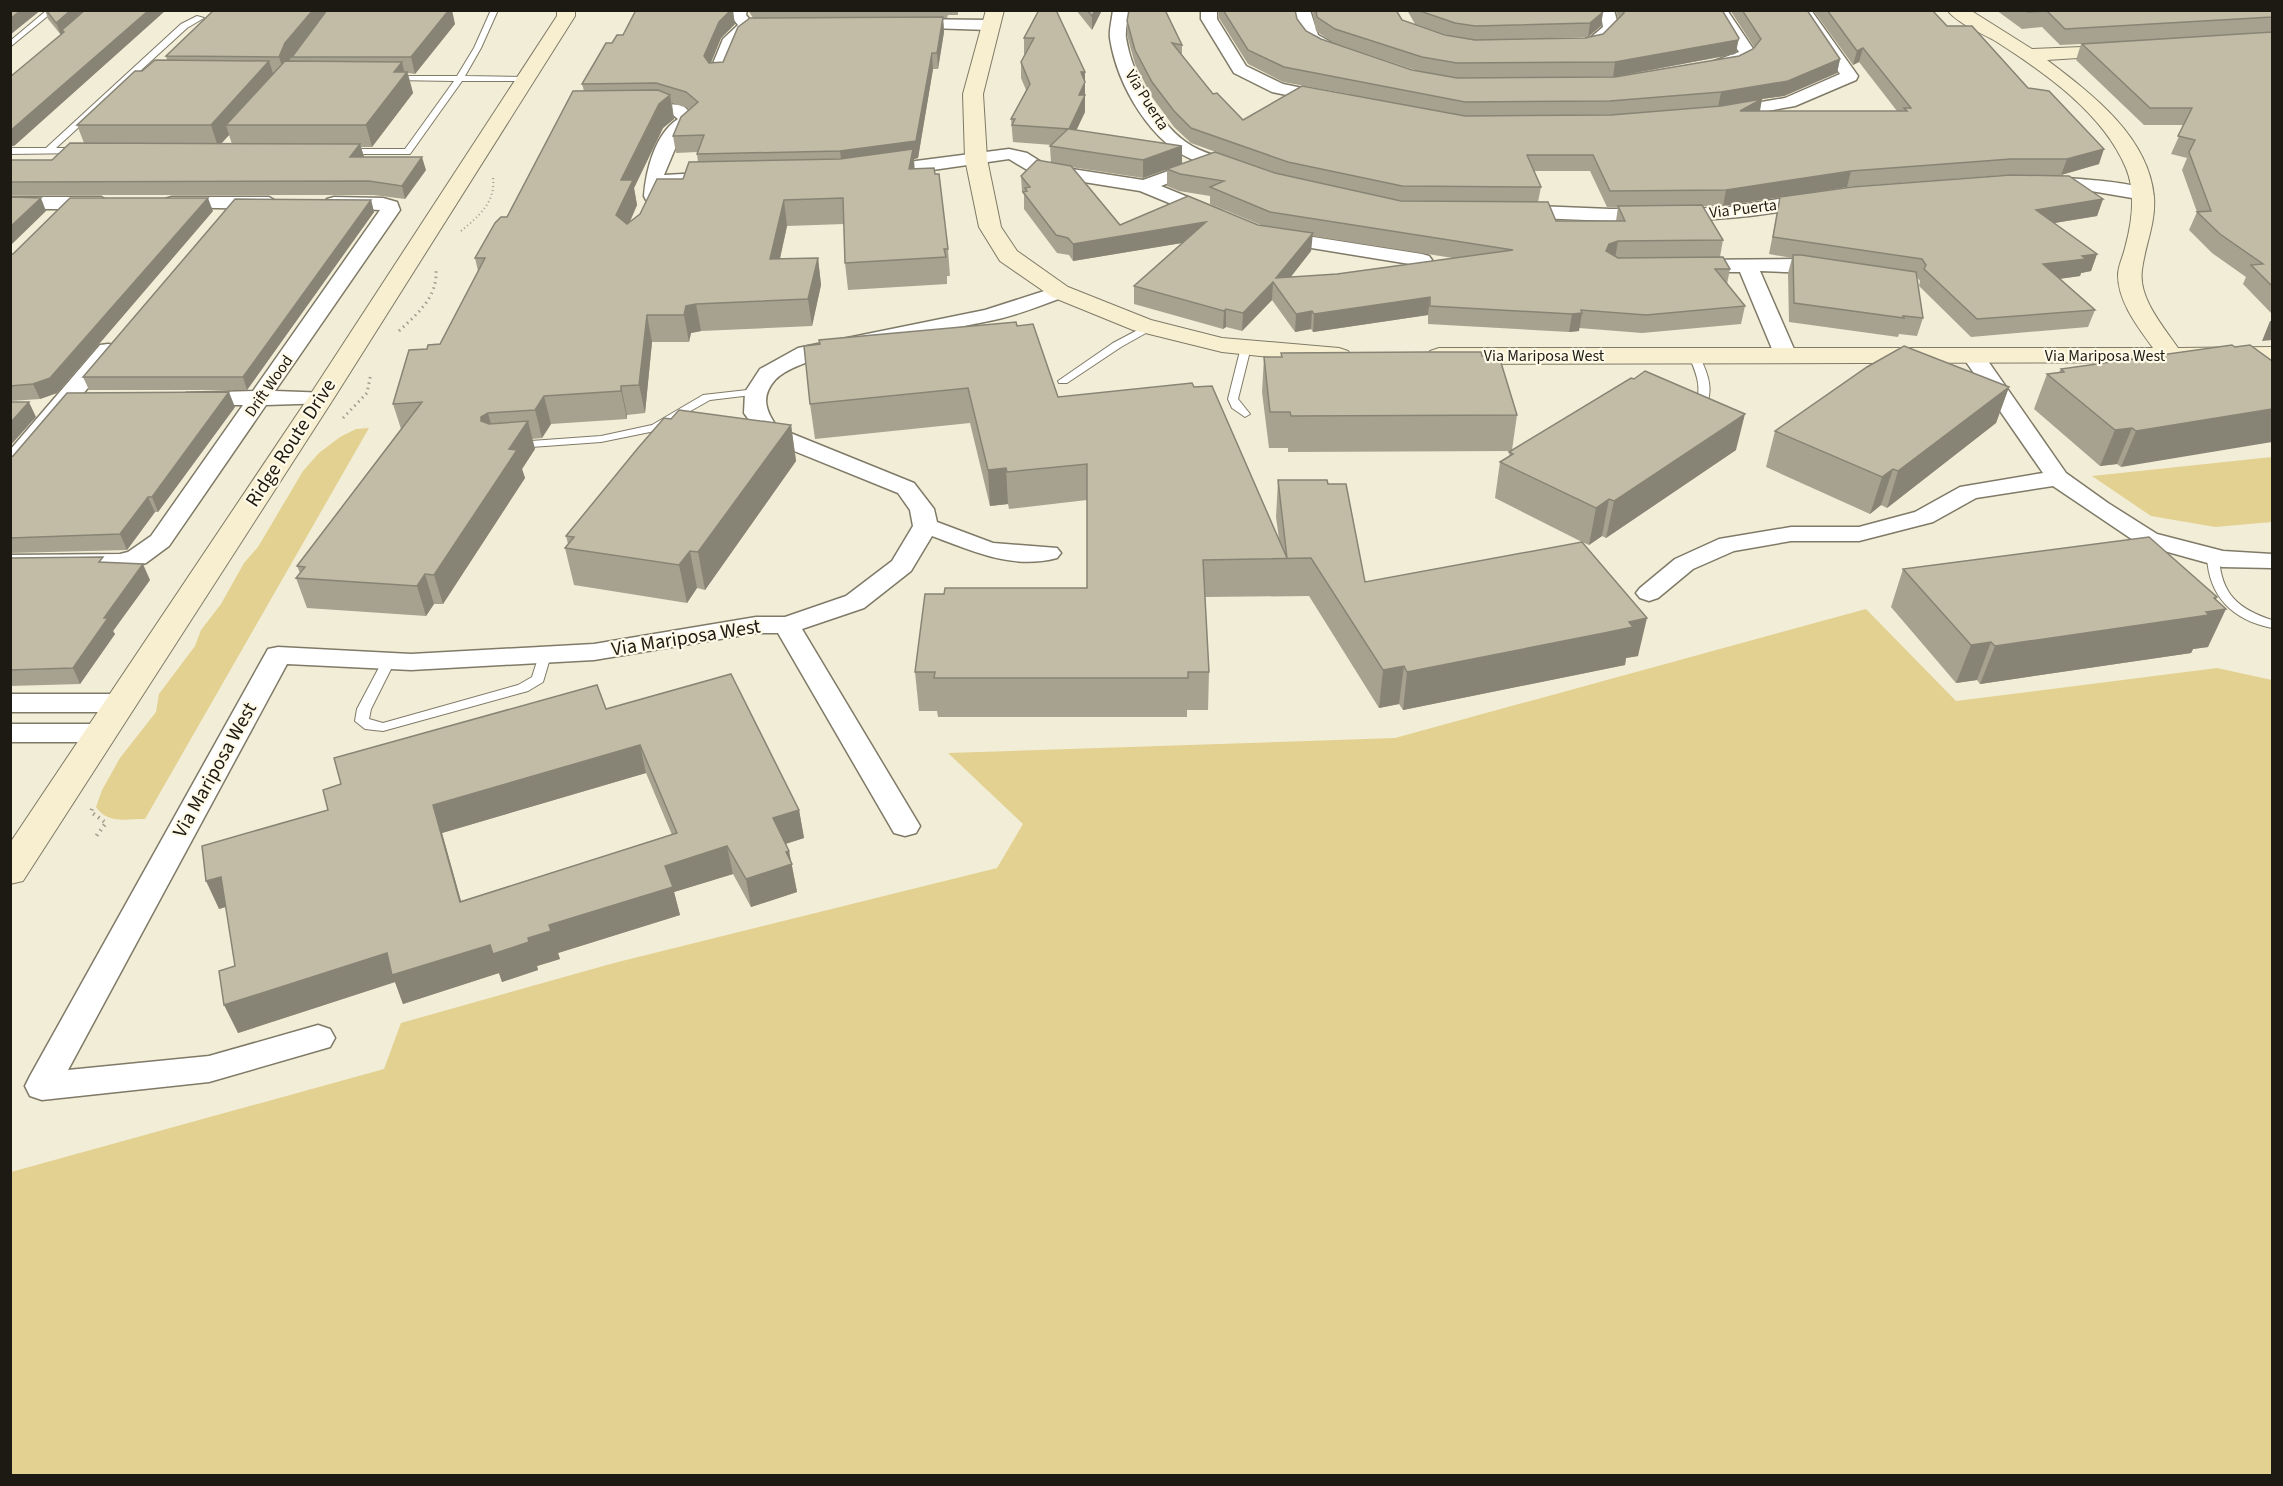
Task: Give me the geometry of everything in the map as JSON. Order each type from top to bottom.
[{"type":"street","name":"Ridge Route Drive","points":[[10,872],[321,398],[566,16],[566,10]]},
{"type":"street","points":[[717,73],[731,39],[752,26],[738,15],[739,10]]},
{"type":"street","name":"Via Puerta","points":[[1121,10],[1117,35],[1125,65],[1142,98],[1166,132],[1184,149],[1252,174]]},
{"type":"street","points":[[1209,10],[1209,20],[1240,69],[1278,88],[1347,102]]},
{"type":"street","points":[[1302,10],[1306,32],[1312,40],[1349,56]]},
{"type":"street","points":[[1567,46],[1594,43],[1606,35],[1611,28],[1606,12],[1629,10]]},
{"type":"street","points":[[1694,70],[1729,64],[1742,59],[1748,53],[1719,10]]},
{"type":"street","points":[[1706,116],[1789,102],[1850,76],[1803,10]]},
{"type":"street","points":[[1956,10],[2031,56],[2090,105],[2117,136],[2137,167],[2144,194],[2140,231],[2130,275],[2138,308],[2172,357]]},
{"type":"street","points":[[886,24],[992,18],[973,94],[976,159],[990,227],[1008,256],[1060,292],[1149,327],[1180,336],[1246,347],[1362,356]]},
{"type":"street","points":[[2031,56],[2143,48]]},
{"type":"street","points":[[619,107],[676,109],[689,119],[674,129],[654,181],[653,196],[645,214]]},
{"type":"street","points":[[861,174],[1009,154],[1022,157],[1041,170],[1144,186],[1232,222]]},
{"type":"street","points":[[1144,186],[1212,160]]},
{"type":"street","points":[[654,181],[735,178]]},
{"type":"street","points":[[2027,183],[2091,185],[2144,194]]},
{"type":"street","name":"Via Puerta","points":[[1491,211],[1558,211],[1610,215],[1723,214],[1836,196]]},
{"type":"street","points":[[10,203],[116,203]]},
{"type":"street","points":[[53,220],[69,203]]},
{"type":"street","points":[[151,203],[288,203]]},
{"type":"street","points":[[218,221],[233,203]]},
{"type":"street","name":"Drift Wood","points":[[10,563],[107,563],[137,558],[160,541],[387,217],[390,206],[373,203],[310,203]]},
{"type":"street","points":[[1254,231],[1265,236],[1422,260]]},
{"type":"street","points":[[1747,265],[1786,356]]},
{"type":"street","points":[[1675,266],[1797,265],[1853,274]]},
{"type":"street","points":[[1048,553],[1016,553],[984,548],[950,532],[925,526],[921,509],[906,488],[770,433],[755,413],[756,392],[768,374],[806,353],[990,315],[1060,292]]},
{"type":"street","points":[[10,465],[120,336]]},
{"type":"street","name":"Via Mariposa West","points":[[1418,356],[2172,357],[2272,355]]},
{"type":"street","points":[[1973,356],[2058,478],[2148,539],[2213,557],[2272,561]]},
{"type":"street","points":[[170,398],[321,398]]},
{"type":"street","points":[[31,408],[42,408],[67,399],[90,399]]},
{"type":"street","points":[[1649,592],[1684,564],[1728,544],[1791,534],[1859,534],[1924,517],[1969,492],[2058,478]]},
{"type":"street","name":"Via Mariposa West","points":[[318,1038],[208,1069],[42,1086],[278,655],[389,661],[544,655],[594,652],[756,625],[787,626],[855,602],[902,566],[925,526]]},
{"type":"street","name":"Via Mariposa West","points":[[787,626],[905,826]]},
{"type":"street","points":[[10,703],[120,703]]},
{"type":"street","points":[[10,733],[101,733]]},
{"type":"lane","points":[[10,45],[52,10]]},
{"type":"lane","points":[[48,151],[184,26],[205,17],[193,10]]},
{"type":"lane","points":[[338,152],[408,152],[461,79],[495,10]]},
{"type":"lane","points":[[129,76],[141,76]]},
{"type":"lane","points":[[380,78],[525,79]]},
{"type":"lane","points":[[10,151],[94,151]]},
{"type":"lane","points":[[1063,381],[1149,327]]},
{"type":"lane","points":[[1245,414],[1236,406],[1233,399],[1246,347]]},
{"type":"lane","points":[[1691,420],[1706,397],[1705,380],[1694,356]]},
{"type":"lane","points":[[508,446],[601,439],[655,428],[707,397],[756,392]]},
{"type":"lane","points":[[2213,557],[2218,591],[2231,604],[2272,624]]},
{"type":"lane","points":[[389,661],[364,709],[362,721],[370,726],[383,727],[523,688],[538,679],[544,655]]},
{"type":"shaded area","points":[[369,428],[145,819],[118,819],[106,816],[96,807],[102,790],[120,758],[156,712],[159,694],[195,646],[201,630],[221,604],[244,563],[258,547],[303,471],[319,453],[340,437],[356,429]]},
{"type":"shaded area","points":[[2272,457],[2272,522],[2215,527],[2151,516],[2092,476]]},
{"type":"shaded area","points":[[1866,609],[1956,701],[2217,668],[2272,680],[2272,1475],[11,1475],[11,1172],[384,1069],[401,1023],[614,963],[997,868],[1023,824],[948,753],[1395,738]]},
{"type":"building","points":[[10,10],[21,10],[10,19]]},
{"type":"building","points":[[46,10],[71,10],[56,23]]},
{"type":"building","points":[[85,10],[149,10],[10,131],[10,77],[64,32],[62,30]]},
{"type":"building","points":[[214,10],[313,10],[285,43],[279,57],[166,56]]},
{"type":"building","points":[[327,10],[449,10],[411,57],[292,57]]},
{"type":"building","points":[[636,10],[731,10],[719,22],[704,56],[709,63],[723,62],[738,27],[750,18],[943,17],[937,53],[932,53],[916,141],[840,151],[697,154],[704,135],[673,136],[681,117],[698,102],[686,92],[656,83],[582,84],[606,43],[612,43],[617,35],[623,35]]},
{"type":"building","points":[[1039,10],[1056,10],[1085,72],[1081,72],[1085,82],[1079,95],[1085,95],[1069,129],[1182,146],[1143,160],[1050,146],[1068,129],[1012,125],[1015,119],[1011,119],[1030,84],[1021,62],[1034,38],[1024,38]]},
{"type":"building","points":[[1087,10],[1095,10],[1092,16]]},
{"type":"building","points":[[1129,10],[1165,10],[1182,45],[1172,43],[1213,94],[1217,93],[1243,120],[1302,86],[1465,116],[1611,115],[1721,106],[1762,99],[1740,111],[1907,111],[1904,108],[1911,108],[1863,48],[1857,51],[1827,10],[1932,10],[1947,26],[1972,26],[2028,88],[2049,91],[2104,149],[2067,159],[2011,159],[1851,171],[1726,190],[1610,191],[1593,155],[1527,155],[1541,187],[1402,186],[1288,162],[1191,128],[1174,111],[1152,82],[1135,50],[1127,21]]},
{"type":"building","points":[[1223,10],[1295,10],[1297,19],[1306,31],[1321,39],[1412,70],[1457,78],[1615,77],[1739,56],[1753,49],[1761,39],[1742,10],[1807,10],[1840,59],[1788,81],[1721,92],[1610,101],[1465,102],[1284,67],[1248,50]]},
{"type":"building","points":[[1316,10],[1396,10],[1402,20],[1445,35],[1475,40],[1585,38],[1603,34],[1624,13],[1623,10],[1722,10],[1739,38],[1615,62],[1457,63],[1422,57],[1335,29],[1317,17]]},
{"type":"building","points":[[1417,10],[1603,10],[1603,12],[1590,23],[1475,26],[1455,23]]},
{"type":"building","points":[[2025,10],[2272,10],[2272,17],[2065,29],[2047,11],[2027,12]]},
{"type":"building","points":[[2272,32],[2272,286],[2251,265],[2263,264],[2220,234],[2197,212],[2211,211],[2189,152],[2195,140],[2178,136],[2192,108],[2150,108],[2082,44]]},
{"type":"building","points":[[155,60],[269,61],[211,125],[77,125],[135,71],[142,71]]},
{"type":"building","points":[[285,61],[402,62],[394,72],[407,72],[366,125],[226,125]]},
{"type":"building","points":[[658,90],[670,95],[659,104],[621,180],[633,180],[616,215],[627,224],[640,214],[657,179],[683,179],[689,162],[840,159],[913,149],[909,169],[934,168],[935,174],[939,174],[948,249],[944,249],[946,257],[845,263],[843,198],[784,200],[770,259],[818,258],[808,299],[696,304],[686,306],[684,315],[647,315],[639,385],[621,386],[621,391],[544,396],[535,410],[488,413],[481,417],[481,421],[489,424],[528,421],[509,449],[517,450],[434,575],[425,574],[417,586],[296,578],[305,567],[297,566],[422,402],[393,404],[409,350],[427,349],[428,345],[440,344],[485,258],[475,258],[495,223],[501,217],[507,217],[573,91]]},
{"type":"building","points":[[70,143],[360,144],[350,157],[422,157],[402,186],[369,181],[10,182],[10,160],[52,160]]},
{"type":"building","points":[[1215,152],[1275,173],[1401,201],[1548,202],[1556,221],[1625,221],[1618,206],[1702,205],[1723,240],[1618,241],[1609,244],[1606,251],[1618,258],[1723,257],[1730,269],[1715,269],[1745,306],[1646,315],[1581,310],[1582,313],[1572,314],[1430,306],[1430,297],[1314,314],[1312,311],[1296,314],[1273,282],[1243,313],[1226,309],[1224,311],[1134,286],[1206,222],[1073,244],[1068,238],[1056,235],[1023,192],[1027,191],[1025,188],[1030,187],[1021,176],[1037,160],[1071,166],[1120,225],[1188,196],[1258,225],[1313,233],[1276,278],[1337,274],[1513,250],[1270,212],[1210,187],[1224,181],[1180,174],[1167,169]]},
{"type":"building","points":[[2011,175],[2069,176],[2103,199],[2036,210],[2097,254],[2082,256],[2086,259],[2043,264],[2095,310],[1977,319],[1924,269],[1926,265],[1922,259],[1773,237],[1780,197],[1852,187]]},
{"type":"building","points":[[10,197],[41,198],[10,227]]},
{"type":"building","points":[[70,198],[208,198],[50,378],[33,384],[10,386],[10,254],[13,254]]},
{"type":"building","points":[[235,199],[371,200],[243,377],[83,377]]},
{"type":"building","points":[[1793,255],[1916,272],[1923,318],[1903,316],[1904,318],[1794,303]]},
{"type":"building","points":[[1016,322],[1017,326],[1033,324],[1058,397],[1192,383],[1194,387],[1212,386],[1287,558],[1278,480],[1327,480],[1328,484],[1346,484],[1365,582],[1582,542],[1647,618],[1629,622],[1633,627],[1407,672],[1404,666],[1383,670],[1311,558],[1203,560],[1209,672],[1188,672],[1188,678],[934,678],[935,672],[915,672],[925,594],[944,594],[945,588],[1087,588],[1087,464],[1007,472],[1006,468],[988,470],[968,388],[810,404],[804,346],[820,344],[819,340]]},
{"type":"building","points":[[2232,345],[2235,347],[2250,345],[2272,361],[2272,409],[2136,431],[2132,428],[2115,430],[2047,374],[2064,372],[2061,369]]},
{"type":"building","points":[[1904,346],[2009,387],[1898,471],[1893,469],[1882,477],[1775,431],[1867,367]]},
{"type":"building","points":[[1481,352],[1482,356],[1499,356],[1517,415],[1291,416],[1290,412],[1270,412],[1264,357],[1282,357],[1281,353]]},
{"type":"building","points":[[1645,371],[1745,414],[1614,501],[1609,499],[1596,508],[1500,462],[1513,454],[1509,452]]},
{"type":"building","points":[[229,392],[152,497],[148,497],[120,534],[10,538],[10,457],[67,393]]},
{"type":"building","points":[[10,402],[29,402],[10,423]]},
{"type":"building","points":[[679,410],[791,425],[698,552],[690,551],[679,565],[565,548],[574,537],[566,536],[638,448],[664,418],[671,419]]},
{"type":"building","points":[[2149,537],[2217,597],[2214,598],[2226,609],[2206,612],[2209,615],[1995,646],[1991,642],[1971,645],[1903,569]]},
{"type":"building","points":[[103,557],[99,562],[143,564],[104,618],[108,618],[73,668],[10,670],[10,558]]},
{"type":"building","points":[[731,674],[799,810],[773,818],[789,851],[786,852],[792,864],[746,879],[727,846],[665,866],[673,887],[549,925],[551,931],[528,938],[529,942],[493,954],[490,945],[392,975],[387,953],[224,1005],[219,971],[235,966],[221,877],[206,881],[202,846],[328,810],[323,790],[341,784],[334,758],[597,685],[606,709]],"holes":[[[640,745],[677,833],[460,902],[433,805]]]}]
